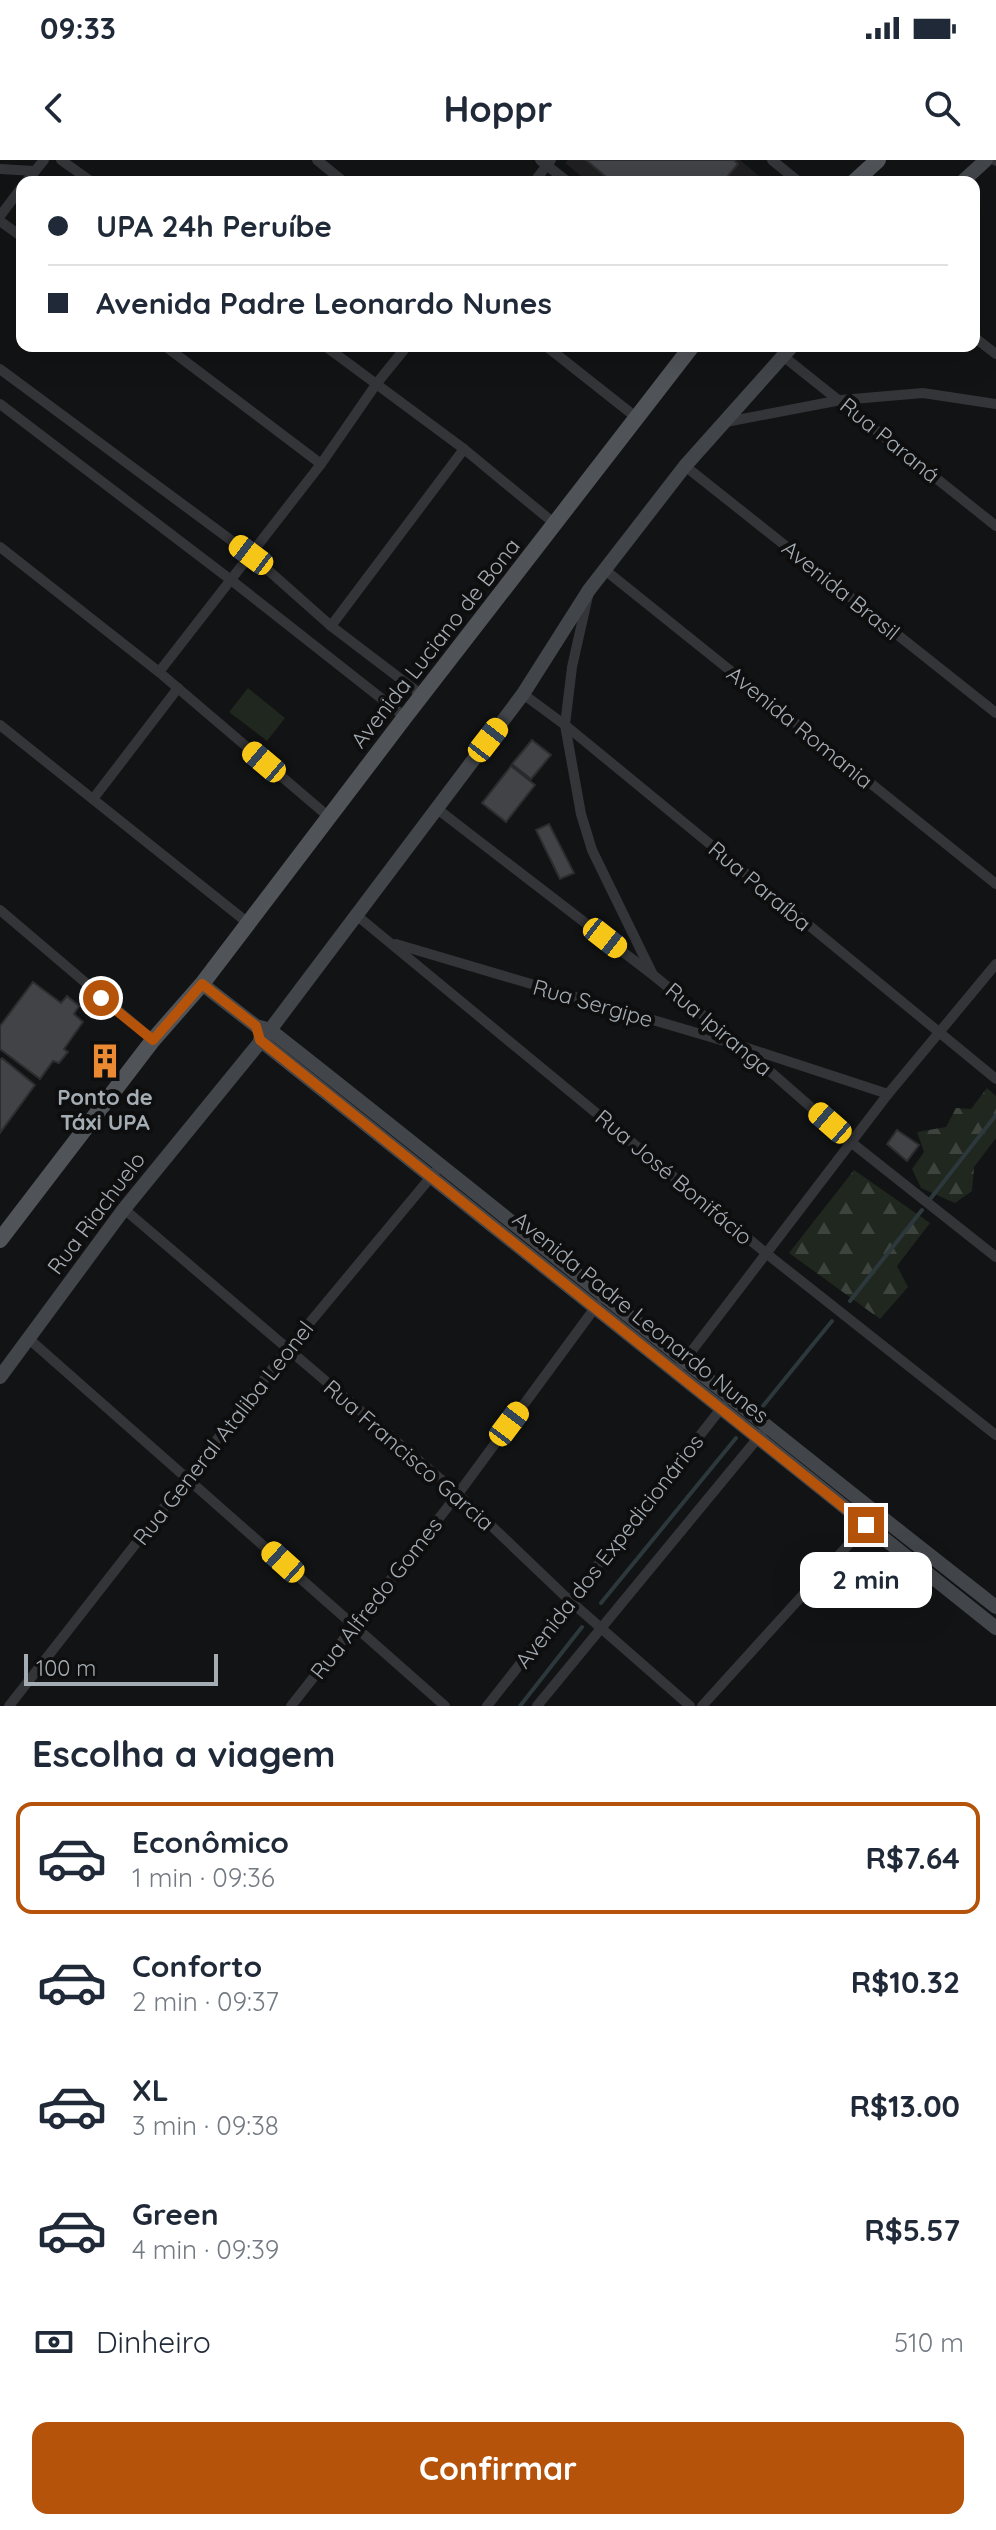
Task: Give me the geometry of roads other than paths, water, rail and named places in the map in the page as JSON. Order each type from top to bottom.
[{"type":"main road","points":[[861,176],[878,160]]},
{"type":"main road","name":"Avenida Luciano de Bona","points":[[0,1240],[153,1040],[202,984],[687,352]]},
{"type":"street","points":[[31,176],[44,160]]},
{"type":"street","points":[[61,160],[84,176]]},
{"type":"street","points":[[317,160],[337,176]]},
{"type":"street","points":[[772,160],[792,176]]},
{"type":"street","points":[[969,176],[986,160]]},
{"type":"street","points":[[546,162],[561,176]]},
{"type":"street","points":[[0,169],[35,171]]},
{"type":"street","points":[[16,195],[0,218],[16,232]]},
{"type":"street","points":[[980,342],[996,354]]},
{"type":"street","points":[[173,352],[321,464]]},
{"type":"street","points":[[333,352],[464,449],[555,524]]},
{"type":"street","points":[[159,672],[321,464],[402,352]]},
{"type":"street","points":[[554,352],[637,418]]},
{"type":"street","name":"Rua Riachuelo","points":[[0,1377],[124,1209],[523,694],[589,590],[685,466],[787,352]]},
{"type":"street","name":"Rua Paraná","points":[[789,352],[841,400],[996,526]]},
{"type":"street","points":[[0,369],[251,555],[331,626],[423,696]]},
{"type":"street","points":[[726,422],[841,400],[923,393],[996,404]]},
{"type":"street","points":[[0,404],[405,717]]},
{"type":"street","points":[[331,626],[464,449]]},
{"type":"street","name":"Avenida Brasil","points":[[685,466],[996,713]]},
{"type":"street","points":[[0,547],[159,672],[329,817]]},
{"type":"street","name":"Avenida Romania","points":[[605,570],[996,884]]},
{"type":"street","points":[[589,590],[572,667],[565,725],[581,814],[592,850],[653,975]]},
{"type":"street","points":[[93,799],[178,688]]},
{"type":"street","name":"Rua Paraíba","points":[[523,694],[565,725],[996,1079]]},
{"type":"street","points":[[0,725],[248,923]]},
{"type":"street","name":"Rua Ipiranga","points":[[436,808],[653,975],[741,1046],[852,1143],[996,1257]]},
{"type":"street","points":[[0,910],[153,1040]]},
{"type":"street","name":"Rua José Bonifácio","points":[[355,914],[767,1254],[996,1435]]},
{"type":"street","name":"Rua Sergipe","points":[[390,943],[741,1046],[888,1094]]},
{"type":"street","points":[[680,1367],[888,1094],[996,964]]},
{"type":"street","points":[[202,984],[262,1032]]},
{"type":"street","name":"Avenida Padre Leonardo Nunes","points":[[262,1032],[441,1164],[599,1303]]},
{"type":"street","name":"Avenida Padre Leonardo Nunes","points":[[262,1032],[430,1177],[680,1367],[721,1409],[758,1438],[996,1607]]},
{"type":"street","name":"Rua General Ataliba Leonel","points":[[9,1706],[287,1350],[441,1164]]},
{"type":"street","name":"Rua Francisco Garcia","points":[[124,1209],[458,1494],[569,1600],[690,1706]]},
{"type":"street","name":"Rua Alfredo Gomes","points":[[291,1706],[458,1494],[599,1303]]},
{"type":"street","points":[[29,1339],[188,1476],[445,1706]]},
{"type":"street","name":"Avenida Padre Leonardo Nunes","points":[[680,1367],[731,1397],[768,1426],[996,1628]]},
{"type":"street","name":"Avenida dos Expedicionários","points":[[487,1706],[731,1397]]},
{"type":"street","name":"Avenida dos Expedicionários","points":[[537,1706],[768,1426]]},
{"type":"street","points":[[702,1706],[871,1520]]},
{"type":"waterway","points":[[931,1198],[996,1115]]},
{"type":"waterway","points":[[850,1301],[922,1210]]},
{"type":"waterway","points":[[763,1406],[832,1321]]},
{"type":"waterway","points":[[601,1603],[736,1438]]},
{"type":"waterway","points":[[520,1706],[582,1627]]},
{"type":"place","name":"Ponto de Táxi UPA","points":[[105,1061]]}]
